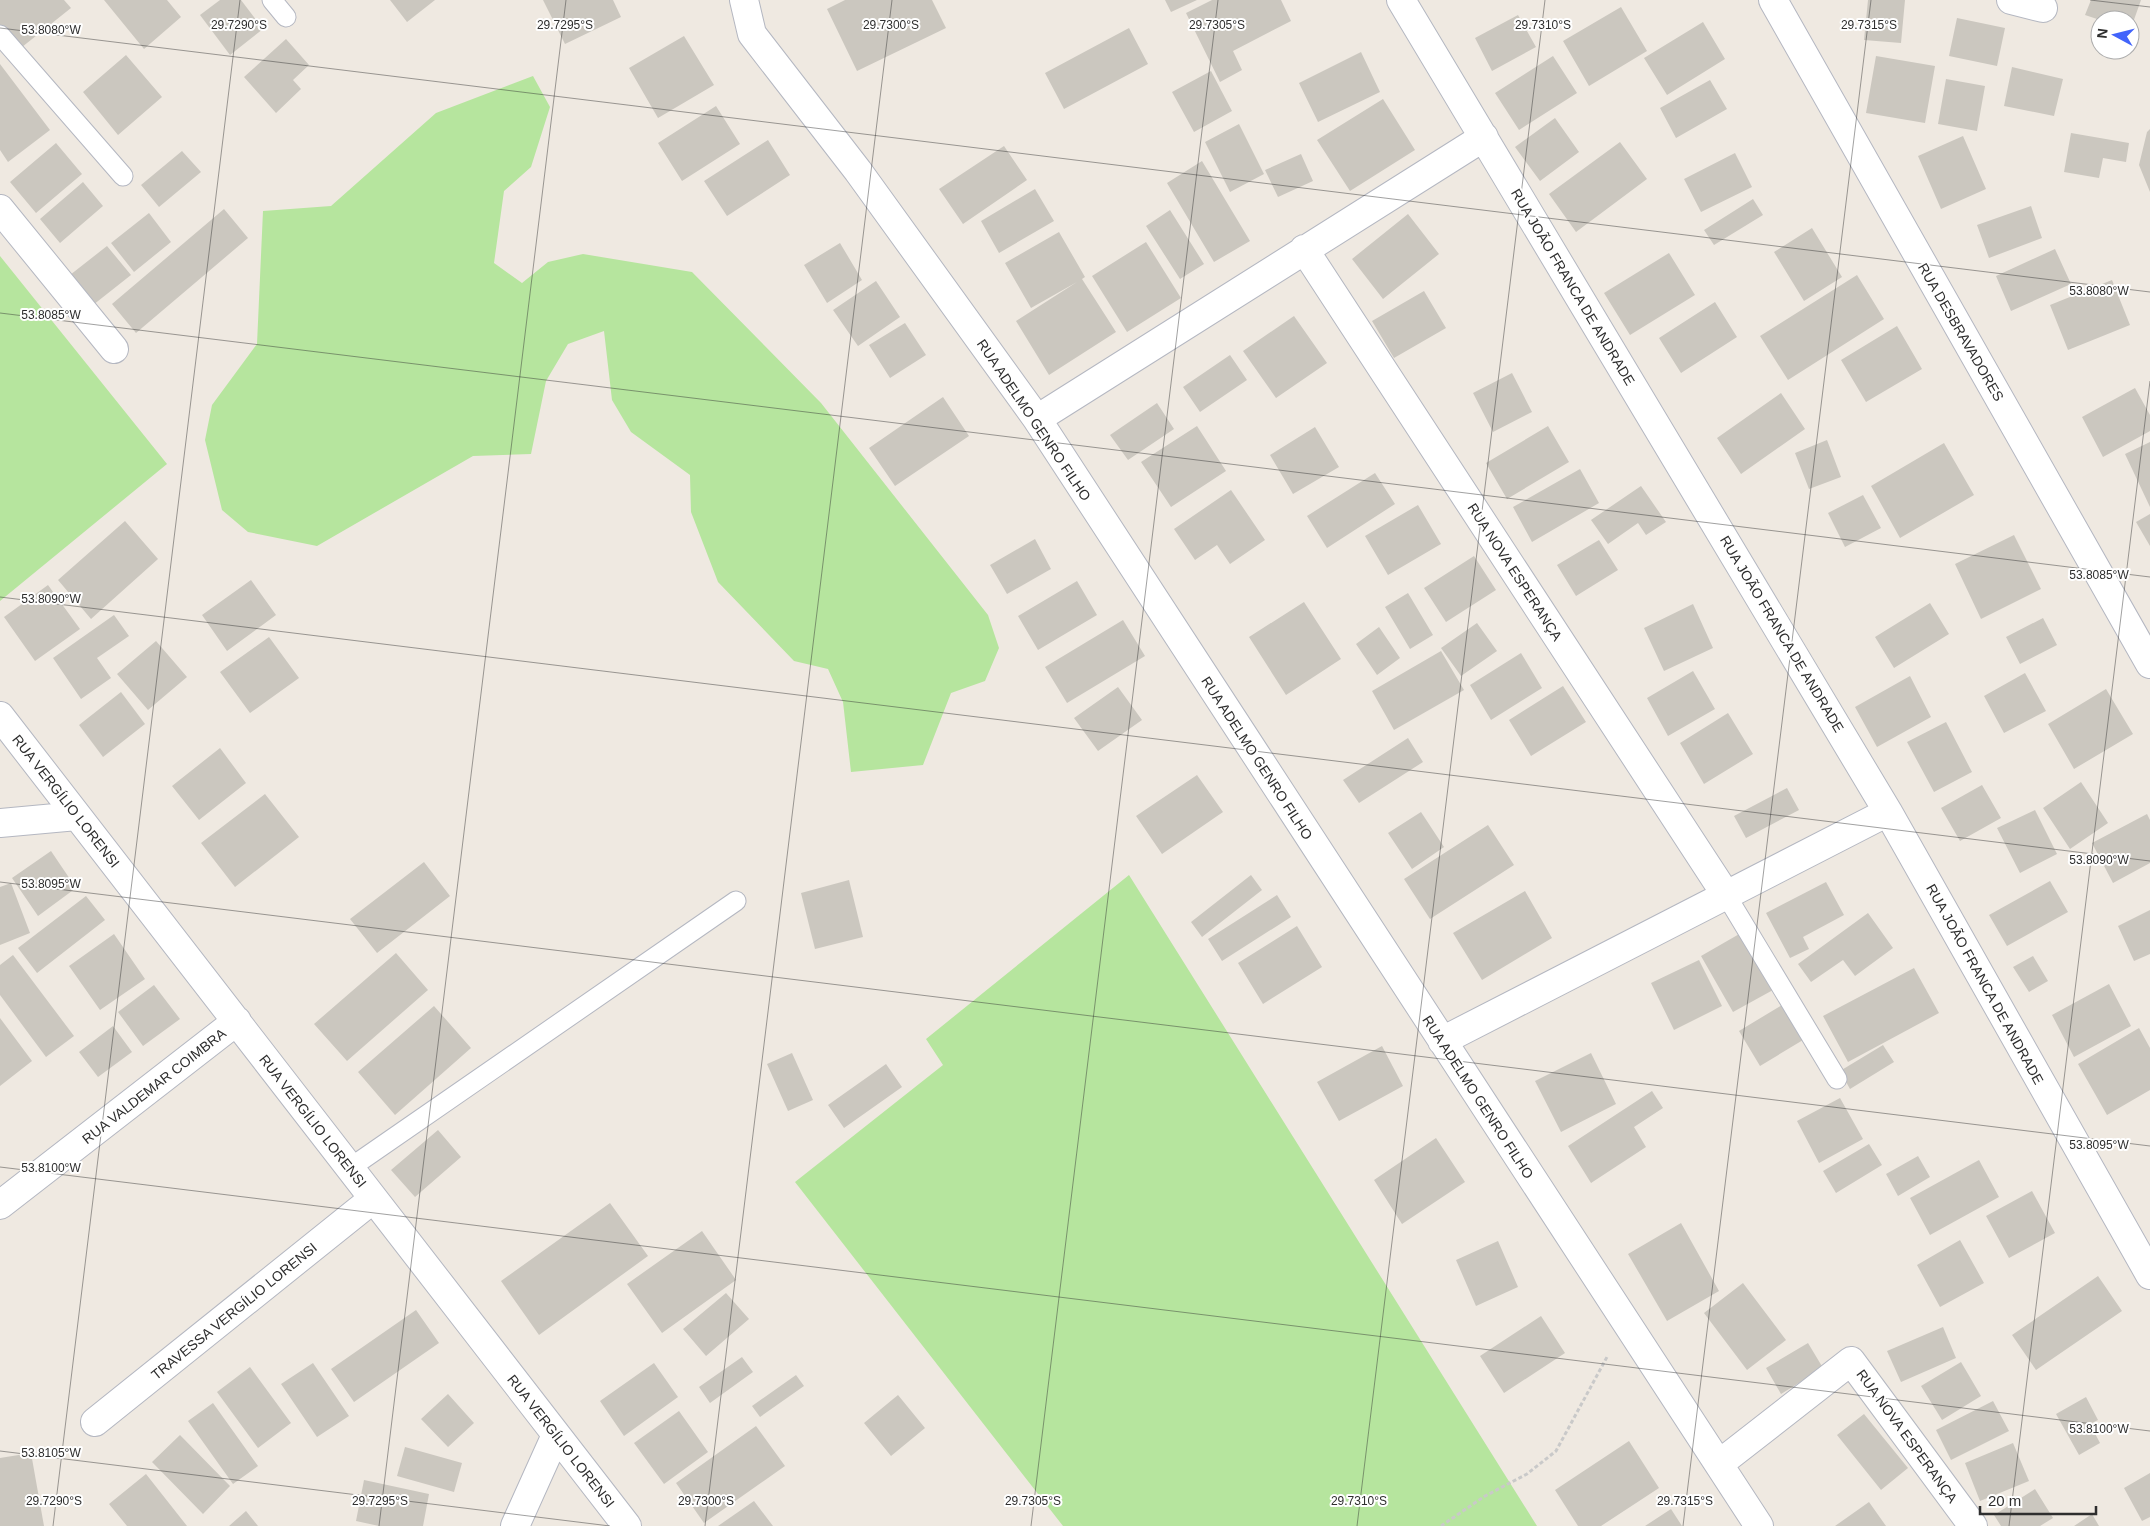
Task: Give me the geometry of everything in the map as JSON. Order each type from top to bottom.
[{"type":"street","name":"RUA ADELMO GENRO FILHO","points":[[744,0],[752,34],[858,171],[1036,419],[1760,1526]]},
{"type":"street","name":"RUA JOÃO FRANCA DE ANDRADE","points":[[1401,0],[1888,812],[2150,1275]]},
{"type":"street","name":"RUA DESBRAVADORES","points":[[1773,0],[2150,664]]},
{"type":"street","points":[[2011,0],[2043,8]]},
{"type":"street","points":[[1036,419],[1484,137]]},
{"type":"street","points":[[0,209],[114,349]]},
{"type":"street","name":"RUA NOVA ESPERANÇA","points":[[1304,249],[1726,895]]},
{"type":"street","name":"RUA VERGÍLIO LORENSI","points":[[0,716],[627,1526]]},
{"type":"street","points":[[1442,1041],[1888,812]]},
{"type":"street","points":[[0,823],[77,816]]},
{"type":"street","name":"RUA VALDEMAR COIMBRA","points":[[0,1205],[237,1021]]},
{"type":"street","name":"TRAVESSA VERGÍLIO LORENSI","points":[[95,1422],[373,1199]]},
{"type":"street","name":"RUA NOVA ESPERANÇA","points":[[1719,1464],[1851,1361],[1973,1526]]},
{"type":"street","points":[[515,1526],[556,1435]]},
{"type":"lane","points":[[272,0],[286,18]]},
{"type":"lane","points":[[0,36],[123,176]]},
{"type":"lane","points":[[1726,895],[1837,1079]]},
{"type":"lane","points":[[350,1168],[736,900]]},
{"type":"path","points":[[1441,1526],[1485,1496],[1527,1474],[1556,1451],[1626,1322]]},
{"type":"green space","points":[[533,76],[550,107],[531,167],[504,191],[494,263],[522,283],[548,262],[583,254],[692,272],[821,403],[988,615],[999,648],[985,681],[951,693],[923,765],[851,772],[843,702],[828,669],[794,661],[718,582],[691,512],[690,475],[631,432],[612,400],[604,331],[568,344],[546,381],[531,454],[473,456],[317,546],[248,532],[222,510],[205,440],[212,405],[257,344],[263,211],[331,206],[436,113]]},
{"type":"green space","points":[[0,256],[167,464],[0,601]]},
{"type":"green space","points":[[1129,875],[1537,1526],[1063,1526],[795,1182],[943,1065],[926,1039]]},
{"type":"building","points":[[0,0],[64,0],[71,8],[17,51],[0,28]]},
{"type":"building","points":[[104,0],[167,0],[181,17],[144,49]]},
{"type":"building","points":[[220,0],[241,0],[263,29],[230,55],[200,15]]},
{"type":"building","points":[[390,0],[435,0],[407,22]]},
{"type":"building","points":[[543,0],[613,0],[621,17],[565,44]]},
{"type":"building","points":[[845,0],[932,0],[946,28],[857,71],[827,9]]},
{"type":"building","points":[[1165,0],[1197,0],[1171,12]]},
{"type":"building","points":[[1212,0],[1281,0],[1291,21],[1233,51],[1242,70],[1220,82],[1186,13]]},
{"type":"building","points":[[1868,0],[1905,0],[1901,43],[1864,40]]},
{"type":"building","points":[[2091,0],[2141,0],[2137,10],[2090,10],[2090,17],[2085,15]]},
{"type":"building","points":[[1621,7],[1647,51],[1589,86],[1563,41]]},
{"type":"building","points":[[1518,15],[1536,47],[1492,71],[1475,38]]},
{"type":"building","points":[[1957,18],[2005,28],[1997,66],[1949,56]]},
{"type":"building","points":[[1703,22],[1725,59],[1667,95],[1644,58]]},
{"type":"building","points":[[1129,28],[1148,64],[1064,109],[1045,73]]},
{"type":"building","points":[[684,36],[714,85],[658,118],[629,68]]},
{"type":"building","points":[[286,39],[309,65],[293,80],[301,89],[276,113],[244,77]]},
{"type":"building","points":[[1361,52],[1380,92],[1318,122],[1299,83]]},
{"type":"building","points":[[126,55],[162,97],[118,135],[83,92]]},
{"type":"building","points":[[1553,56],[1577,93],[1519,130],[1495,93]]},
{"type":"building","points":[[1876,56],[1935,66],[1925,123],[1866,113]]},
{"type":"building","points":[[0,64],[50,130],[8,162],[0,150]]},
{"type":"building","points":[[2012,67],[2063,79],[2054,116],[2004,106]]},
{"type":"building","points":[[1211,71],[1232,111],[1194,132],[1172,92]]},
{"type":"building","points":[[1946,79],[1985,86],[1977,131],[1938,124]]},
{"type":"building","points":[[1710,80],[1727,109],[1676,138],[1660,108]]},
{"type":"building","points":[[1383,99],[1415,150],[1350,191],[1317,140]]},
{"type":"building","points":[[716,106],[740,144],[682,181],[658,143]]},
{"type":"building","points":[[1555,118],[1579,152],[1540,181],[1515,147]]},
{"type":"building","points":[[1239,124],[1264,174],[1230,192],[1205,142]]},
{"type":"building","points":[[2150,129],[2150,192],[2139,165],[2147,132]]},
{"type":"building","points":[[2071,133],[2129,143],[2126,162],[2103,158],[2099,178],[2064,172]]},
{"type":"building","points":[[1963,136],[1986,189],[1941,209],[1918,156]]},
{"type":"building","points":[[768,140],[790,175],[727,216],[704,181]]},
{"type":"building","points":[[1620,142],[1647,179],[1576,232],[1549,194]]},
{"type":"building","points":[[56,143],[82,174],[36,213],[10,182]]},
{"type":"building","points":[[1004,146],[1027,180],[963,224],[939,189]]},
{"type":"building","points":[[182,151],[201,172],[159,207],[141,185]]},
{"type":"building","points":[[1735,153],[1752,187],[1701,212],[1684,179]]},
{"type":"building","points":[[1301,154],[1313,181],[1278,197],[1265,170]]},
{"type":"building","points":[[1202,161],[1250,241],[1214,262],[1167,183]]},
{"type":"building","points":[[83,182],[103,206],[60,243],[40,219]]},
{"type":"building","points":[[1035,189],[1054,221],[999,253],[981,221]]},
{"type":"building","points":[[1753,199],[1763,215],[1714,245],[1704,230]]},
{"type":"building","points":[[2031,206],[2042,238],[1989,258],[1977,225]]},
{"type":"building","points":[[224,209],[248,238],[136,333],[112,304]]},
{"type":"building","points":[[1170,210],[1204,264],[1180,279],[1146,226]]},
{"type":"building","points":[[149,213],[171,242],[134,272],[111,243]]},
{"type":"building","points":[[1408,214],[1439,254],[1383,299],[1352,259]]},
{"type":"building","points":[[1812,228],[1842,277],[1804,301],[1774,252]]},
{"type":"building","points":[[1059,232],[1085,277],[1082,279],[1116,332],[1049,375],[1016,321],[1077,282],[1031,308],[1005,263]]},
{"type":"building","points":[[1146,242],[1181,298],[1127,332],[1092,276]]},
{"type":"building","points":[[840,243],[862,280],[827,303],[804,265]]},
{"type":"building","points":[[107,246],[131,275],[93,305],[70,275]]},
{"type":"building","points":[[2055,249],[2071,284],[2011,311],[1996,276]]},
{"type":"building","points":[[1669,253],[1695,295],[1630,335],[1604,293]]},
{"type":"building","points":[[1857,275],[1884,319],[1788,380],[1760,336]]},
{"type":"building","points":[[2112,280],[2130,325],[2068,350],[2050,305]]},
{"type":"building","points":[[876,281],[900,317],[858,346],[833,310]]},
{"type":"building","points":[[1424,291],[1446,328],[1394,358],[1372,321]]},
{"type":"building","points":[[1715,302],[1737,337],[1681,373],[1659,338]]},
{"type":"building","points":[[1294,316],[1327,363],[1276,398],[1243,351]]},
{"type":"building","points":[[905,323],[926,355],[890,378],[869,345]]},
{"type":"building","points":[[1897,326],[1922,369],[1866,402],[1841,360]]},
{"type":"building","points":[[1230,355],[1247,380],[1200,412],[1183,387]]},
{"type":"building","points":[[1512,373],[1532,412],[1493,432],[1473,393]]},
{"type":"building","points":[[2135,388],[2150,415],[2150,431],[2103,457],[2082,417]]},
{"type":"building","points":[[1781,393],[1805,429],[1741,474],[1717,438]]},
{"type":"building","points":[[943,397],[969,436],[895,486],[869,448]]},
{"type":"building","points":[[1157,403],[1174,429],[1128,460],[1110,435]]},
{"type":"building","points":[[1197,426],[1226,471],[1171,507],[1141,462]]},
{"type":"building","points":[[1548,426],[1569,462],[1507,499],[1486,463]]},
{"type":"building","points":[[1315,427],[1339,467],[1293,494],[1270,455]]},
{"type":"building","points":[[1827,440],[1841,477],[1809,489],[1795,453]]},
{"type":"building","points":[[2150,442],[2150,507],[2125,454]]},
{"type":"building","points":[[1944,443],[1974,495],[1900,538],[1871,486]]},
{"type":"building","points":[[1580,469],[1599,503],[1532,542],[1513,507]]},
{"type":"building","points":[[1375,473],[1395,504],[1327,548],[1307,516]]},
{"type":"building","points":[[1641,486],[1666,522],[1646,535],[1638,523],[1608,544],[1591,520]]},
{"type":"building","points":[[1231,490],[1265,540],[1230,564],[1217,545],[1195,560],[1174,529]]},
{"type":"building","points":[[1863,495],[1881,528],[1845,547],[1828,513]]},
{"type":"building","points":[[1418,505],[1441,544],[1388,575],[1365,536]]},
{"type":"building","points":[[2150,514],[2150,546],[2136,522]]},
{"type":"building","points":[[125,521],[158,559],[91,619],[58,580]]},
{"type":"building","points":[[2014,535],[2041,589],[1981,619],[1955,564]]},
{"type":"building","points":[[1035,539],[1051,569],[1007,594],[990,565]]},
{"type":"building","points":[[1599,540],[1618,570],[1576,596],[1557,565]]},
{"type":"building","points":[[1474,556],[1496,590],[1446,622],[1424,588]]},
{"type":"building","points":[[251,580],[276,615],[227,651],[202,615]]},
{"type":"building","points":[[1077,581],[1097,615],[1038,650],[1018,616]]},
{"type":"building","points":[[48,585],[80,629],[35,661],[4,617]]},
{"type":"building","points":[[1408,593],[1433,635],[1410,649],[1385,607]]},
{"type":"building","points":[[1304,602],[1341,659],[1286,695],[1249,637]]},
{"type":"building","points":[[1930,603],[1949,634],[1894,668],[1875,637]]},
{"type":"building","points":[[1693,604],[1713,648],[1664,671],[1644,628]]},
{"type":"building","points":[[114,615],[129,636],[97,658],[111,678],[81,699],[53,658]]},
{"type":"building","points":[[2043,618],[2057,645],[2020,664],[2006,637]]},
{"type":"building","points":[[1123,620],[1145,656],[1067,703],[1045,667]]},
{"type":"building","points":[[1477,623],[1497,651],[1461,676],[1441,648]]},
{"type":"building","points":[[1379,627],[1400,658],[1377,675],[1356,644]]},
{"type":"building","points":[[269,637],[299,678],[250,713],[220,672]]},
{"type":"building","points":[[156,641],[187,677],[148,710],[117,674]]},
{"type":"building","points":[[1441,651],[1464,690],[1394,730],[1372,691]]},
{"type":"building","points":[[1521,653],[1542,688],[1491,720],[1470,685]]},
{"type":"building","points":[[1693,671],[1715,709],[1668,736],[1647,698]]},
{"type":"building","points":[[2025,673],[2046,711],[2004,733],[1984,696]]},
{"type":"building","points":[[1910,676],[1931,717],[1877,747],[1855,707]]},
{"type":"building","points":[[1563,686],[1586,722],[1531,756],[1509,720]]},
{"type":"building","points":[[1118,687],[1142,720],[1098,751],[1074,718]]},
{"type":"building","points":[[2106,689],[2133,734],[2074,769],[2048,724]]},
{"type":"building","points":[[121,692],[145,724],[103,757],[79,725]]},
{"type":"building","points":[[1728,713],[1753,754],[1704,784],[1680,743]]},
{"type":"building","points":[[1946,722],[1972,772],[1934,792],[1907,742]]},
{"type":"building","points":[[1408,738],[1423,762],[1359,803],[1343,780]]},
{"type":"building","points":[[220,748],[246,783],[199,820],[172,786]]},
{"type":"building","points":[[1197,775],[1223,812],[1162,854],[1136,816]]},
{"type":"building","points":[[2081,782],[2108,823],[2070,849],[2043,808]]},
{"type":"building","points":[[1982,785],[2001,818],[1960,841],[1941,808]]},
{"type":"building","points":[[1787,788],[1799,810],[1746,838],[1734,816]]},
{"type":"building","points":[[265,794],[299,837],[235,887],[201,843]]},
{"type":"building","points":[[2035,810],[2057,854],[2020,873],[1997,828]]},
{"type":"building","points":[[1421,812],[1444,847],[1412,869],[1388,833]]},
{"type":"building","points":[[2147,814],[2150,820],[2150,863],[2113,883],[2092,843]]},
{"type":"building","points":[[1488,825],[1514,865],[1430,919],[1404,879]]},
{"type":"building","points":[[51,851],[76,888],[38,916],[12,878]]},
{"type":"building","points":[[424,862],[450,896],[377,953],[350,919]]},
{"type":"building","points":[[1251,875],[1262,890],[1202,937],[1191,922]]},
{"type":"building","points":[[849,880],[863,937],[815,949],[801,893]]},
{"type":"building","points":[[2050,881],[2068,912],[2007,946],[1989,915]]},
{"type":"building","points":[[1826,882],[1844,915],[1803,937],[1809,949],[1790,958],[1766,913]]},
{"type":"building","points":[[11,883],[30,933],[0,945],[0,887]]},
{"type":"building","points":[[1525,891],[1552,938],[1482,980],[1453,933]]},
{"type":"building","points":[[1277,895],[1291,917],[1222,961],[1208,939]]},
{"type":"building","points":[[86,896],[105,920],[37,973],[18,948]]},
{"type":"building","points":[[2150,910],[2150,954],[2134,961],[2118,926]]},
{"type":"building","points":[[1868,913],[1893,948],[1855,976],[1843,960],[1811,982],[1798,964]]},
{"type":"building","points":[[1297,926],[1322,967],[1263,1004],[1238,963]]},
{"type":"building","points":[[1741,933],[1773,990],[1733,1012],[1701,956]]},
{"type":"building","points":[[114,934],[145,979],[100,1010],[69,966]]},
{"type":"building","points":[[396,953],[428,990],[347,1061],[314,1024]]},
{"type":"building","points":[[13,955],[74,1036],[46,1057],[0,995],[0,965]]},
{"type":"building","points":[[2033,956],[2048,981],[2029,992],[2013,967]]},
{"type":"building","points":[[1699,960],[1722,1006],[1674,1030],[1651,983]]},
{"type":"building","points":[[1914,968],[1939,1013],[1848,1062],[1823,1016]]},
{"type":"building","points":[[2109,984],[2131,1026],[2074,1057],[2052,1015]]},
{"type":"building","points":[[154,985],[180,1019],[143,1046],[118,1012]]},
{"type":"building","points":[[1782,1005],[1803,1040],[1760,1066],[1739,1031]]},
{"type":"building","points":[[434,1006],[471,1048],[395,1115],[358,1072]]},
{"type":"building","points":[[0,1018],[32,1061],[0,1086]]},
{"type":"building","points":[[113,1026],[132,1052],[98,1077],[79,1052]]},
{"type":"building","points":[[2139,1028],[2150,1048],[2150,1090],[2107,1115],[2078,1064]]},
{"type":"building","points":[[1883,1045],[1894,1062],[1850,1089],[1840,1071]]},
{"type":"building","points":[[1382,1046],[1403,1086],[1339,1121],[1317,1082]]},
{"type":"building","points":[[792,1053],[813,1100],[788,1111],[767,1064]]},
{"type":"building","points":[[1591,1053],[1616,1104],[1561,1132],[1535,1081]]},
{"type":"building","points":[[886,1064],[902,1087],[844,1128],[828,1105]]},
{"type":"building","points":[[1652,1091],[1663,1108],[1634,1127],[1646,1147],[1591,1183],[1568,1146]]},
{"type":"building","points":[[1840,1098],[1863,1139],[1819,1163],[1797,1121]]},
{"type":"building","points":[[438,1130],[461,1157],[415,1197],[391,1170]]},
{"type":"building","points":[[1436,1138],[1465,1182],[1402,1224],[1374,1180]]},
{"type":"building","points":[[1869,1144],[1882,1165],[1836,1193],[1823,1171]]},
{"type":"building","points":[[1918,1156],[1930,1177],[1898,1196],[1886,1174]]},
{"type":"building","points":[[1979,1160],[1999,1197],[1930,1235],[1910,1198]]},
{"type":"building","points":[[2032,1191],[2055,1233],[2009,1258],[1986,1216]]},
{"type":"building","points":[[610,1203],[648,1256],[539,1335],[501,1281]]},
{"type":"building","points":[[1681,1223],[1719,1291],[1667,1321],[1628,1254]]},
{"type":"building","points":[[702,1231],[736,1280],[662,1333],[627,1284]]},
{"type":"building","points":[[1960,1240],[1984,1283],[1940,1307],[1917,1265]]},
{"type":"building","points":[[1498,1241],[1518,1287],[1476,1306],[1456,1260]]},
{"type":"building","points":[[2098,1276],[2122,1311],[2036,1370],[2012,1335]]},
{"type":"building","points":[[1743,1283],[1786,1340],[1747,1370],[1704,1313]]},
{"type":"building","points":[[726,1293],[749,1319],[706,1356],[683,1329]]},
{"type":"building","points":[[416,1310],[439,1343],[354,1402],[331,1369]]},
{"type":"building","points":[[1541,1316],[1565,1353],[1504,1393],[1480,1356]]},
{"type":"building","points":[[1943,1327],[1956,1358],[1901,1382],[1887,1351]]},
{"type":"building","points":[[1808,1343],[1823,1368],[1781,1394],[1766,1368]]},
{"type":"building","points":[[742,1357],[753,1372],[710,1403],[699,1387]]},
{"type":"building","points":[[1961,1362],[1981,1396],[1942,1420],[1921,1386]]},
{"type":"building","points":[[313,1363],[349,1416],[317,1437],[281,1384]]},
{"type":"building","points":[[654,1363],[678,1397],[624,1436],[600,1401]]},
{"type":"building","points":[[250,1367],[291,1423],[258,1448],[217,1392]]},
{"type":"building","points":[[796,1375],[804,1386],[760,1417],[752,1406]]},
{"type":"building","points":[[448,1394],[474,1423],[448,1447],[421,1419]]},
{"type":"building","points":[[898,1395],[925,1428],[891,1456],[864,1423]]},
{"type":"building","points":[[2086,1397],[2098,1420],[2090,1424],[2100,1443],[2079,1455],[2056,1414]]},
{"type":"building","points":[[1993,1401],[2009,1431],[1951,1460],[1936,1430]]},
{"type":"building","points":[[213,1403],[258,1466],[233,1484],[188,1421]]},
{"type":"building","points":[[679,1411],[708,1452],[664,1484],[634,1443]]},
{"type":"building","points":[[1864,1414],[1908,1468],[1881,1490],[1837,1435]]},
{"type":"building","points":[[756,1426],[785,1466],[704,1523],[676,1483]]},
{"type":"building","points":[[180,1435],[230,1486],[203,1514],[152,1462]]},
{"type":"building","points":[[1629,1441],[1659,1488],[1601,1526],[1578,1526],[1555,1490]]},
{"type":"building","points":[[2013,1443],[2029,1481],[1980,1501],[1965,1463]]},
{"type":"building","points":[[405,1447],[462,1463],[454,1492],[397,1476]]},
{"type":"building","points":[[31,1453],[44,1526],[0,1526],[0,1458]]},
{"type":"building","points":[[2150,1473],[2150,1517],[2142,1521],[2124,1488]]},
{"type":"building","points":[[146,1474],[187,1526],[127,1526],[109,1504]]},
{"type":"building","points":[[364,1480],[429,1494],[423,1526],[379,1526],[356,1521]]},
{"type":"building","points":[[2035,1489],[2053,1518],[2040,1526],[2001,1526],[1994,1515]]},
{"type":"building","points":[[754,1501],[773,1526],[718,1526]]},
{"type":"building","points":[[1869,1502],[1886,1526],[1835,1526]]},
{"type":"building","points":[[1671,1509],[1682,1526],[1645,1526]]},
{"type":"building","points":[[246,1511],[258,1526],[229,1526]]},
{"type":"building","points":[[2092,1514],[2099,1526],[2074,1526]]}]
